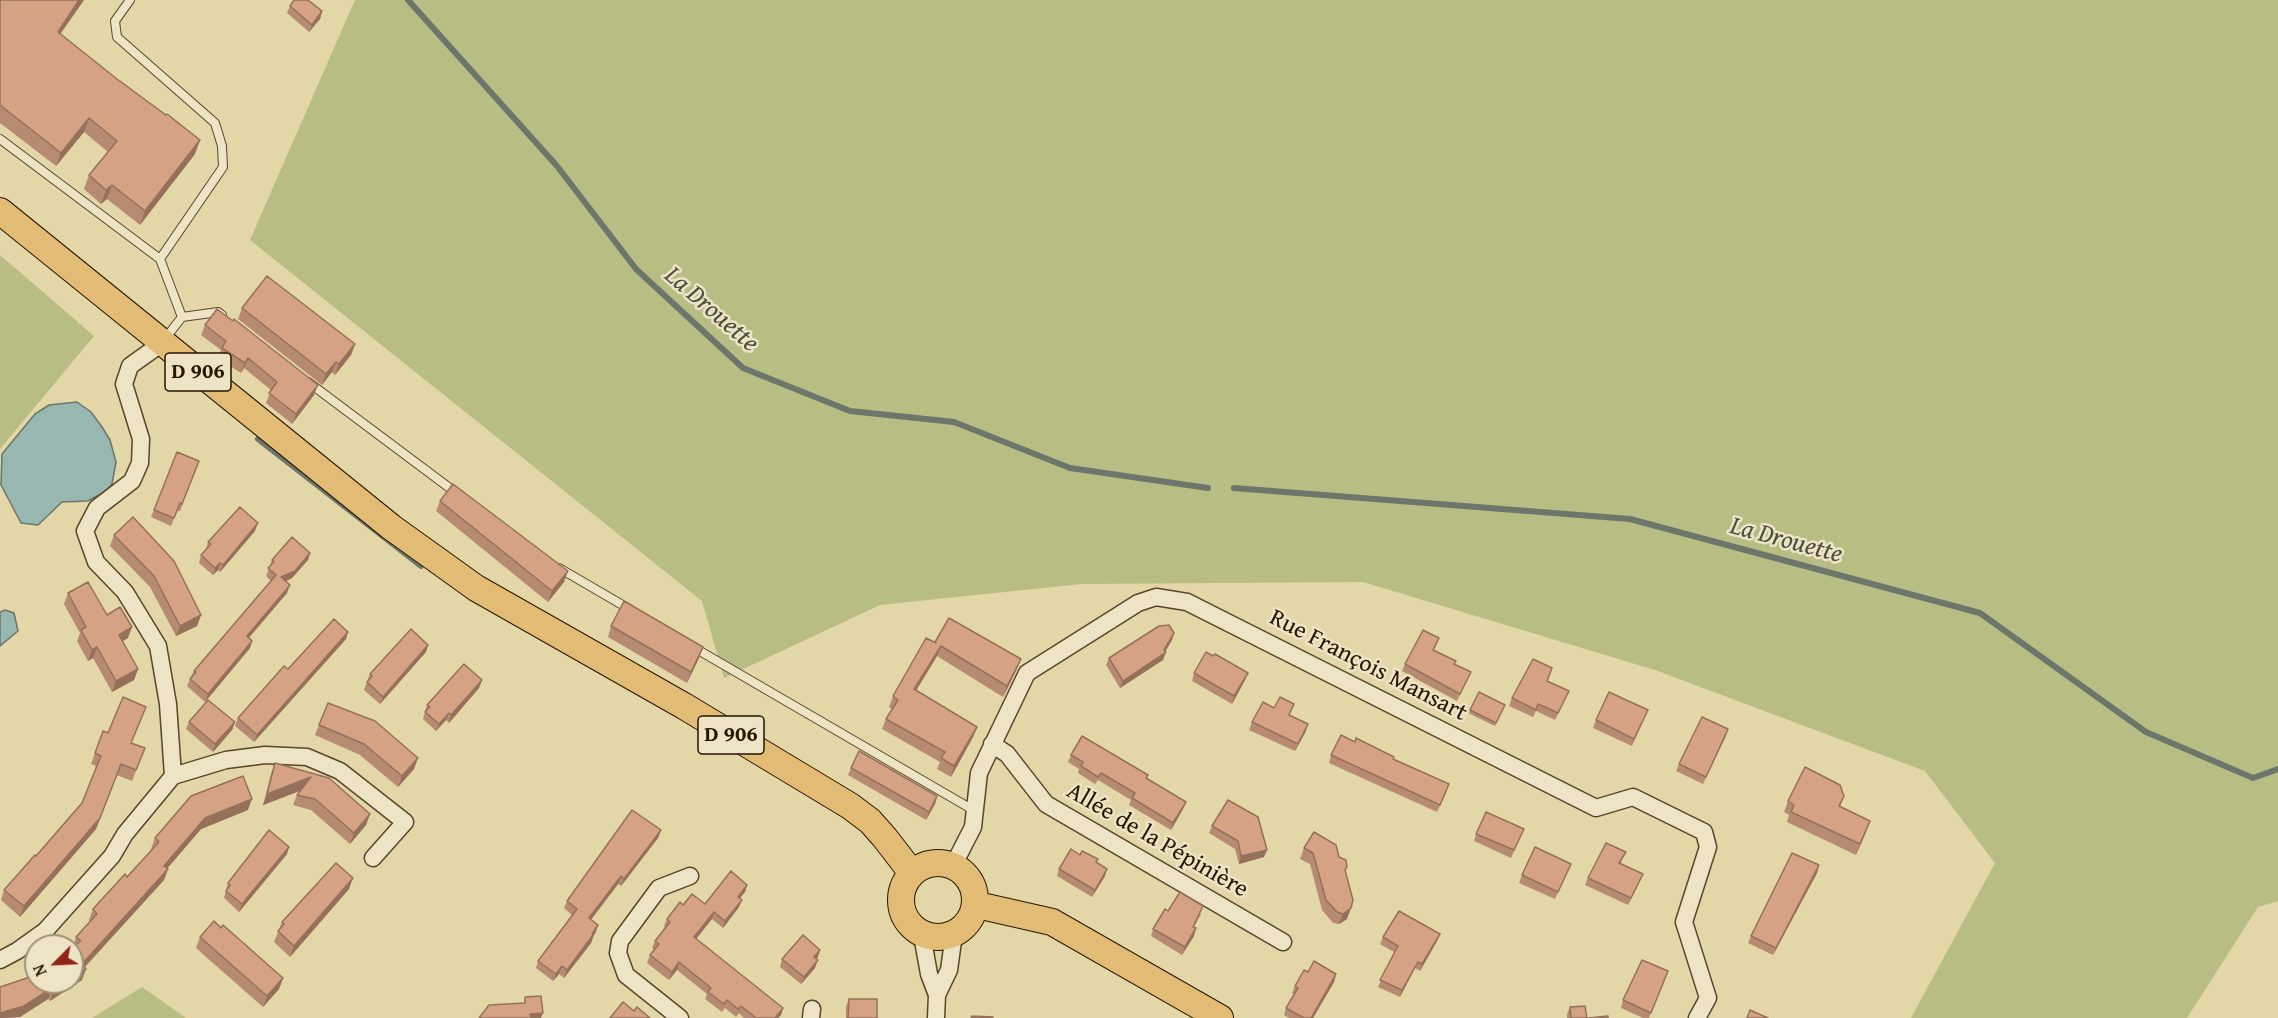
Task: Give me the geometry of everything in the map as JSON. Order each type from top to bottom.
[{"type":"main road","name":"D 906","points":[[0,211],[391,527],[476,588],[684,706],[850,806],[870,821],[912,873]]},
{"type":"main road","points":[[942,863],[953,866],[963,873],[975,894],[975,906],[971,918],[954,934],[938,938],[922,935],[912,928],[901,907],[904,883],[912,873],[931,864],[942,863]]},
{"type":"main road","points":[[975,906],[1052,922],[1220,1018]]},
{"type":"street","points":[[162,343],[130,366],[124,384],[141,439],[140,463],[132,481],[97,508],[85,531],[96,562],[125,592],[158,646],[168,704],[173,776]]},
{"type":"street","name":"Rue François Mansart","points":[[953,866],[973,827],[979,773],[1027,674],[1138,603],[1156,597],[1187,602],[1596,808],[1634,797],[1704,832],[1708,847],[1684,922],[1708,998],[1697,1018]]},
{"type":"street","name":"Allée de la Pépinière","points":[[992,744],[1007,754],[1046,804],[1283,942]]},
{"type":"street","points":[[0,960],[45,931],[112,856],[125,834],[173,776],[226,760],[265,755],[307,757],[340,771],[405,822],[373,858]]},
{"type":"street","points":[[680,1018],[626,975],[618,953],[620,941],[659,888],[690,876]]},
{"type":"street","points":[[936,995],[949,970],[954,934]]},
{"type":"street","points":[[922,935],[929,974],[936,995],[936,1018]]},
{"type":"lane","points":[[130,0],[115,21],[117,37],[215,123],[222,146],[223,167],[160,259]]},
{"type":"lane","points":[[0,139],[160,259],[182,316]]},
{"type":"lane","points":[[162,343],[182,316],[218,312],[227,319]]},
{"type":"lane","points":[[304,380],[467,500]]},
{"type":"lane","points":[[553,565],[636,613]]},
{"type":"lane","points":[[687,643],[975,811]]},
{"type":"green space","points":[[355,0],[2278,0],[2278,901],[2258,907],[2187,1018],[1911,1018],[1995,863],[1925,771],[1655,670],[1363,582],[1081,584],[880,605],[724,678],[702,601],[250,240]]},
{"type":"green space","points":[[0,255],[94,336],[0,449]]},
{"type":"green space","points":[[142,987],[186,1018],[92,1018]]},
{"type":"water","points":[[77,402],[91,412],[110,440],[116,462],[112,484],[106,491],[88,501],[62,502],[38,525],[21,523],[1,485],[2,454],[35,414],[49,405]]},
{"type":"water","points":[[5,610],[14,613],[18,631],[0,646],[0,612]]},
{"type":"building","points":[[0,0],[79,0],[58,32],[200,140],[145,211],[112,185],[106,190],[89,175],[117,141],[89,118],[61,153],[0,105]]},
{"type":"building","points":[[294,0],[308,0],[322,11],[312,25],[290,6]]},
{"type":"building","points":[[267,276],[355,344],[339,364],[336,362],[326,374],[242,308]]},
{"type":"building","points":[[217,309],[233,321],[234,319],[318,385],[296,414],[269,393],[277,382],[248,358],[245,363],[222,348],[226,341],[205,325]]},
{"type":"building","points":[[177,452],[199,461],[174,518],[154,510]]},
{"type":"building","points":[[453,484],[568,571],[552,591],[440,501]]},
{"type":"building","points":[[240,507],[258,523],[223,565],[220,563],[215,568],[201,555],[211,544],[208,542]]},
{"type":"building","points":[[133,517],[174,561],[201,615],[180,626],[154,576],[114,535]]},
{"type":"building","points":[[292,537],[310,553],[295,571],[281,577],[290,585],[247,636],[252,641],[208,694],[190,679],[196,672],[194,671],[276,575],[268,568]]},
{"type":"building","points":[[88,582],[107,615],[120,607],[132,627],[119,635],[138,669],[116,681],[97,647],[92,650],[81,630],[86,627],[68,593]]},
{"type":"building","points":[[624,601],[703,647],[691,672],[611,626]]},
{"type":"building","points":[[949,618],[1021,659],[1007,686],[941,646],[914,689],[977,727],[954,766],[941,758],[945,752],[886,719],[898,700],[893,696],[926,638],[936,643]]},
{"type":"building","points":[[334,619],[348,632],[257,735],[238,718],[284,666],[288,669]]},
{"type":"building","points":[[1169,625],[1174,633],[1164,650],[1166,652],[1123,681],[1109,658],[1159,626]]},
{"type":"building","points":[[411,629],[428,645],[383,697],[367,682],[372,676],[370,674]]},
{"type":"building","points":[[1423,630],[1439,638],[1433,650],[1456,661],[1454,664],[1471,672],[1460,694],[1405,664]]},
{"type":"building","points":[[1206,652],[1213,656],[1215,654],[1248,673],[1234,696],[1194,673]]},
{"type":"building","points":[[1533,659],[1552,668],[1547,681],[1569,691],[1558,713],[1538,704],[1536,710],[1512,698]]},
{"type":"building","points":[[464,664],[482,680],[451,715],[449,713],[439,724],[425,712],[430,707],[427,705]]},
{"type":"building","points":[[1479,692],[1505,705],[1496,723],[1470,710]]},
{"type":"building","points":[[1609,692],[1648,710],[1634,739],[1596,720]]},
{"type":"building","points":[[123,697],[146,707],[131,743],[145,748],[136,770],[121,764],[100,818],[24,906],[4,890],[82,803],[101,756],[95,753],[103,731],[108,733]]},
{"type":"building","points":[[1280,697],[1294,704],[1289,715],[1308,724],[1298,744],[1252,722],[1263,702],[1274,708]]},
{"type":"building","points":[[208,700],[235,722],[215,744],[189,722]]},
{"type":"building","points":[[328,703],[375,721],[418,758],[402,776],[364,744],[319,725]]},
{"type":"building","points":[[1702,717],[1728,729],[1706,777],[1679,764]]},
{"type":"building","points":[[1341,735],[1355,742],[1356,738],[1394,757],[1393,759],[1449,784],[1440,805],[1331,755]]},
{"type":"building","points":[[1082,736],[1148,775],[1146,778],[1186,802],[1173,823],[1132,798],[1135,793],[1101,773],[1098,777],[1081,766],[1083,762],[1071,755]]},
{"type":"building","points":[[859,751],[937,796],[929,812],[851,768]]},
{"type":"building","points":[[275,763],[329,778],[370,814],[354,833],[315,799],[297,795],[311,777],[267,794]]},
{"type":"building","points":[[1805,767],[1840,785],[1844,796],[1839,806],[1870,821],[1860,844],[1791,812],[1794,805],[1788,801]]},
{"type":"building","points":[[243,776],[252,799],[205,818],[164,866],[168,869],[84,962],[84,934],[79,934],[97,914],[93,909],[159,842],[155,838],[191,796]]},
{"type":"building","points":[[1228,800],[1258,817],[1267,850],[1241,856],[1238,841],[1212,826]]},
{"type":"building","points":[[632,810],[661,830],[624,879],[621,876],[589,918],[598,925],[593,935],[567,970],[562,966],[556,974],[538,961],[577,909],[567,901]]},
{"type":"building","points":[[1486,812],[1524,829],[1514,850],[1476,834]]},
{"type":"building","points":[[269,830],[289,847],[242,904],[226,891],[230,885],[228,883]]},
{"type":"building","points":[[1314,832],[1336,845],[1339,857],[1346,860],[1345,870],[1353,900],[1351,908],[1343,914],[1337,912],[1326,900],[1313,853],[1304,848]]},
{"type":"building","points":[[1606,843],[1626,852],[1619,863],[1643,874],[1631,898],[1588,878]]},
{"type":"building","points":[[1535,847],[1571,864],[1558,892],[1522,875]]},
{"type":"building","points":[[1071,849],[1080,855],[1082,851],[1098,859],[1096,862],[1107,869],[1095,890],[1059,869]]},
{"type":"building","points":[[1792,853],[1819,865],[1776,948],[1751,936]]},
{"type":"building","points":[[336,863],[353,878],[294,946],[278,931],[284,924],[282,922]]},
{"type":"building","points":[[731,871],[747,885],[738,897],[742,900],[725,921],[714,912],[694,937],[783,1008],[775,1018],[756,1018],[741,1006],[738,1009],[727,1000],[724,1004],[708,992],[711,988],[679,962],[672,972],[650,955],[659,944],[655,941],[670,922],[667,919],[680,902],[683,905],[692,894],[705,904]]},
{"type":"building","points":[[1180,892],[1203,906],[1193,927],[1196,928],[1185,947],[1153,929],[1165,909],[1168,911]]},
{"type":"building","points":[[1399,911],[1440,934],[1422,964],[1418,962],[1402,990],[1380,980],[1398,946],[1383,937]]},
{"type":"building","points":[[214,921],[221,928],[223,925],[283,978],[267,996],[200,937]]},
{"type":"building","points":[[803,935],[820,950],[814,957],[818,960],[804,977],[782,959]]},
{"type":"building","points":[[1642,960],[1668,971],[1651,1013],[1623,1000]]},
{"type":"building","points":[[1314,961],[1336,974],[1311,1018],[1304,1018],[1286,1008],[1298,988],[1295,986],[1304,970],[1308,972]]},
{"type":"building","points":[[24,979],[24,994],[43,994],[24,1006],[0,1013],[0,987]]},
{"type":"building","points":[[541,996],[543,1013],[530,1014],[531,1018],[479,1018],[489,1005],[525,1003],[525,997]]},
{"type":"building","points":[[849,999],[877,999],[877,1018],[848,1018]]},
{"type":"building","points":[[623,1002],[634,1011],[637,1007],[650,1018],[610,1018]]},
{"type":"building","points":[[1585,1006],[1587,1018],[1571,1018],[1570,1007]]},
{"type":"building","points":[[1750,1010],[1768,1018],[1747,1018]]},
{"type":"building","points":[[972,1016],[993,1017],[993,1018],[971,1018]]},
{"type":"waterway","name":"La Drouette","points":[[408,0],[557,166],[636,269],[743,368],[850,411],[954,422],[1070,468],[1208,488]]},
{"type":"waterway","points":[[258,439],[421,566]]},
{"type":"waterway","name":"La Drouette","points":[[1234,488],[1630,519],[1980,613],[2146,732],[2253,778],[2278,769]]}]
